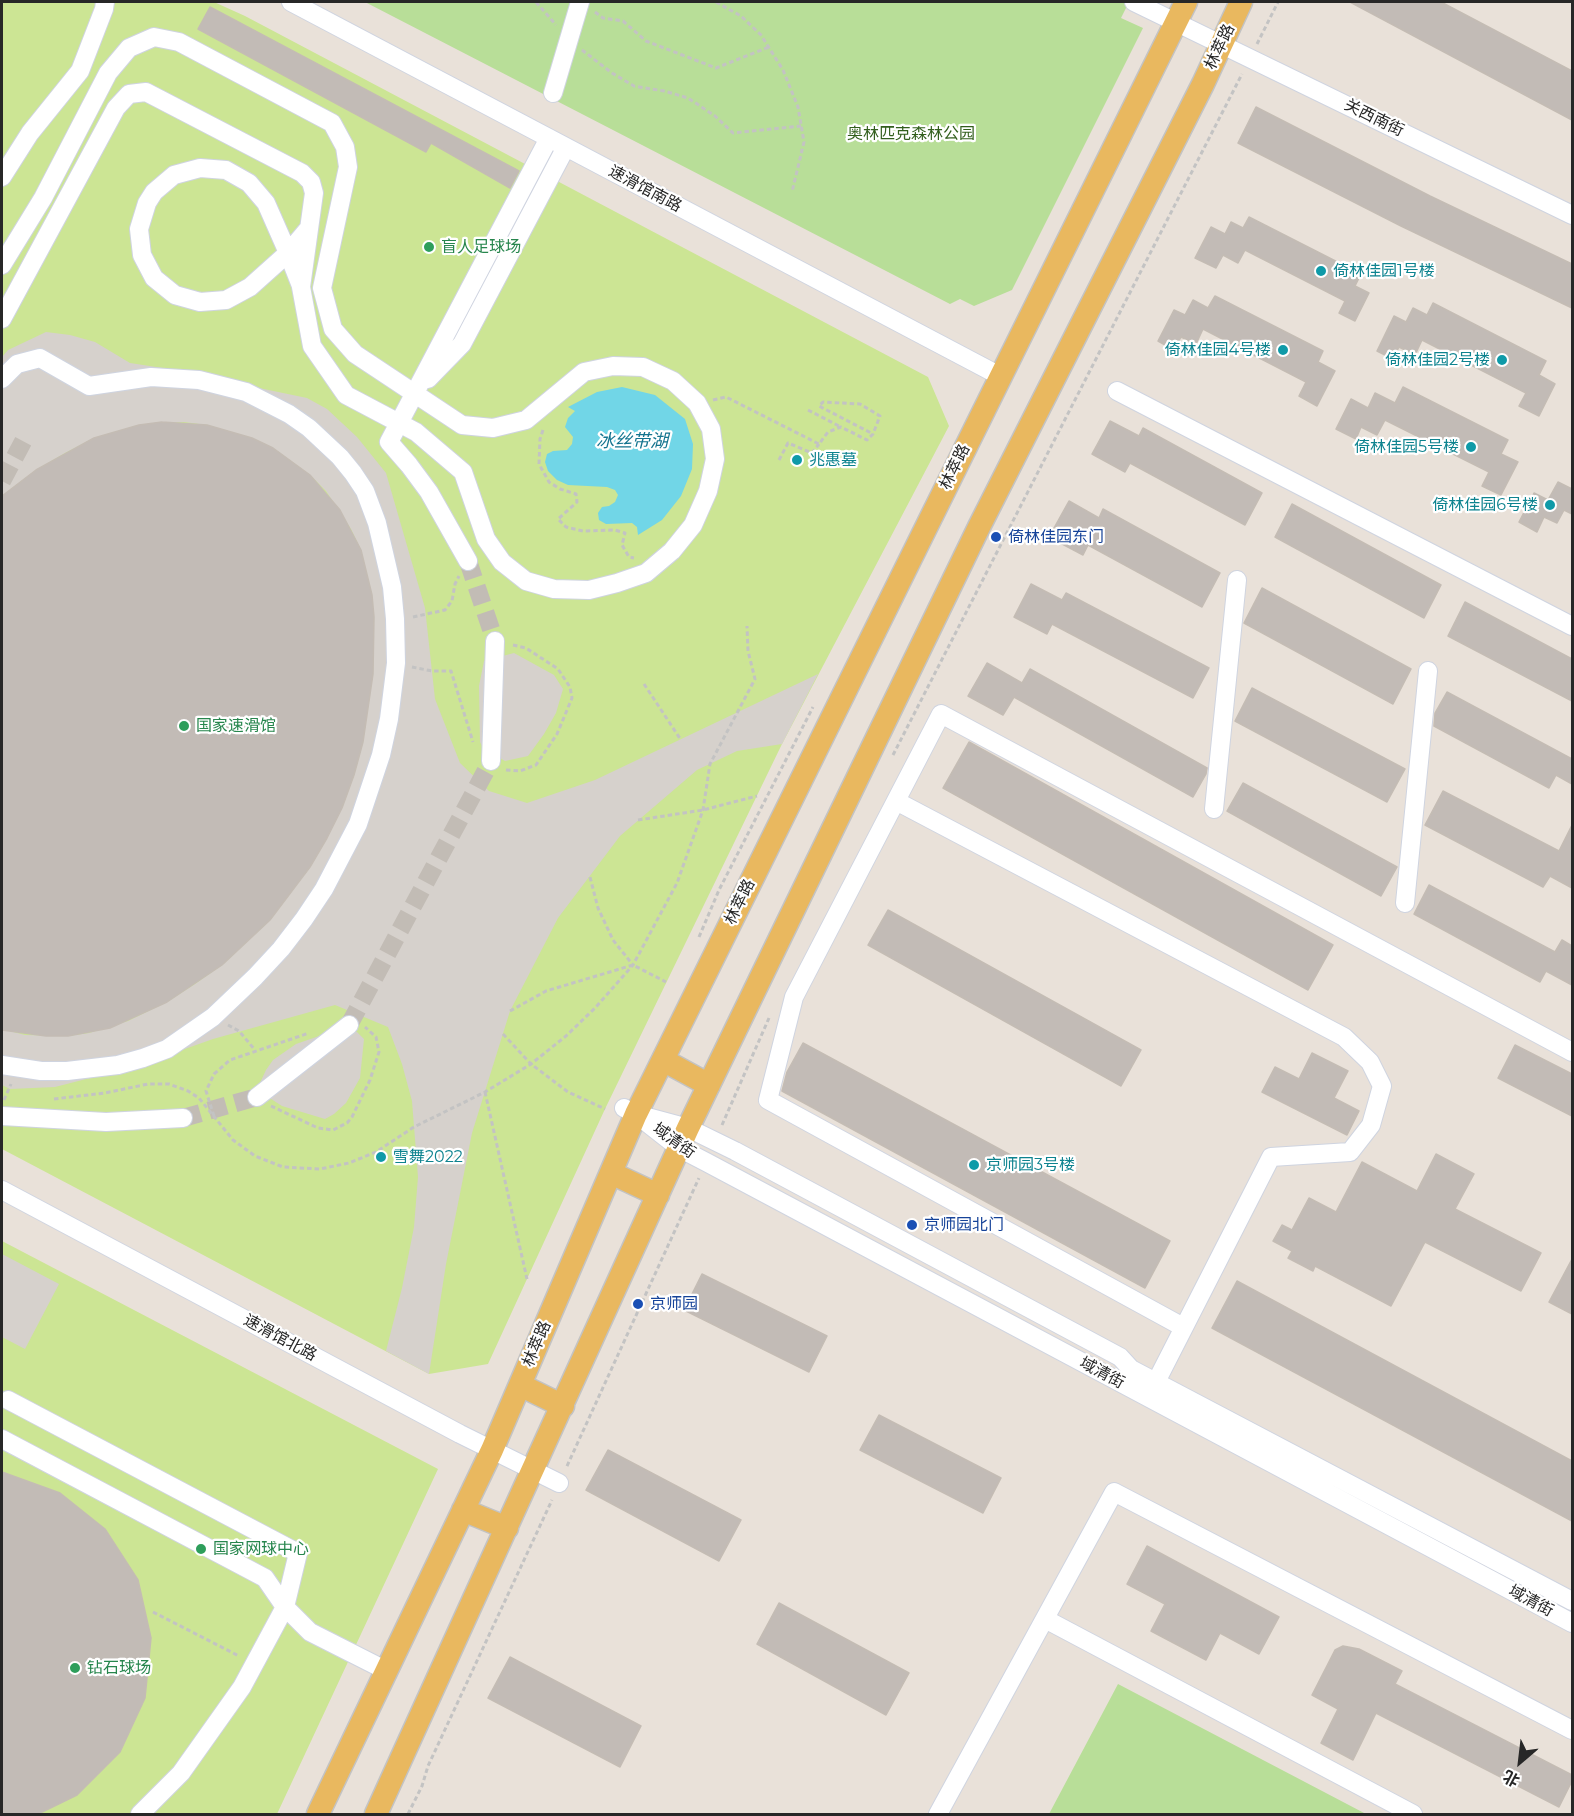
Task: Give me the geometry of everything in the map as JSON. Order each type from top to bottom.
[{"type":"main road","name":"林萃路","points":[[318,1815],[492,1450],[611,1173],[630,1111],[663,1060],[1186,2]]},
{"type":"main road","name":"林萃路","points":[[376,1815],[683,1138],[979,527],[1203,84],[1241,2]]},
{"type":"main road","points":[[663,1060],[709,1084]]},
{"type":"main road","points":[[611,1173],[658,1195]]},
{"type":"main road","points":[[520,1385],[563,1406]]},
{"type":"main road","points":[[463,1510],[507,1528]]},
{"type":"street","points":[[2,177],[30,133],[80,71],[105,2]]},
{"type":"street","name":"速滑馆南路","points":[[291,2],[1000,376]]},
{"type":"street","name":"关西南街","points":[[1134,2],[1572,215]]},
{"type":"street","points":[[553,93],[568,39],[584,4]]},
{"type":"street","points":[[2,265],[43,198],[108,73],[129,48],[154,37],[179,42],[332,123],[345,147],[348,167],[322,288],[333,329],[355,354],[462,425],[493,428],[526,420],[584,372],[613,366],[643,368],[673,381],[697,403],[711,429],[716,459],[708,491],[693,525],[672,551],[646,573],[589,590],[554,589],[526,581],[502,562],[486,539],[463,472],[416,432],[346,395],[312,346],[301,287],[288,253],[259,192],[238,175],[226,170],[200,168],[174,176],[154,192],[142,215],[139,242],[147,267],[164,287],[187,300],[213,302],[239,295],[288,253],[309,228]]},
{"type":"street","points":[[2,319],[116,108],[129,94],[146,92],[302,173],[311,182],[314,193],[301,287]]},
{"type":"street","points":[[465,565],[429,492],[389,442],[549,138]]},
{"type":"street","points":[[414,393],[462,344],[566,147]]},
{"type":"street","points":[[2,379],[17,364],[40,358],[89,386],[151,377],[199,380],[246,392],[289,414],[309,428],[340,457],[366,491],[386,555],[396,619],[396,663],[389,719],[381,755],[358,824],[324,889],[281,949],[213,1017],[167,1049],[118,1065],[67,1071],[8,1066]]},
{"type":"street","points":[[1117,391],[1572,626]]},
{"type":"street","points":[[1214,809],[1237,580]]},
{"type":"street","points":[[495,641],[497,766]]},
{"type":"street","points":[[1406,903],[1428,672]]},
{"type":"street","points":[[1183,1327],[768,1101],[794,997],[941,714],[1572,1052]]},
{"type":"street","points":[[896,801],[1344,1037],[1370,1062],[1382,1086],[1371,1125],[1350,1152],[1271,1157],[1156,1382]]},
{"type":"street","points":[[257,1097],[349,1025]]},
{"type":"street","name":"域清街","points":[[630,1111],[1572,1623]]},
{"type":"street","points":[[2,1116],[106,1122],[183,1118]]},
{"type":"street","name":"域清街","points":[[683,1138],[745,1157],[1110,1351],[1120,1357],[1131,1369],[1572,1601]]},
{"type":"street","name":"速滑馆北路","points":[[2,1190],[492,1450],[559,1483]]},
{"type":"street","points":[[8,1400],[298,1553],[285,1607],[242,1687],[181,1773],[140,1815]]},
{"type":"street","points":[[2,1439],[265,1578],[285,1607],[310,1632],[387,1671]]},
{"type":"street","points":[[938,1815],[1114,1492],[1572,1730]]},
{"type":"street","points":[[1045,1619],[1413,1815]]},
{"type":"path","points":[[536,2],[568,39],[612,73],[634,86],[688,98],[716,116],[733,133],[801,126]]},
{"type":"path","points":[[716,2],[741,16],[762,35],[783,69],[798,106],[804,142],[792,192]]},
{"type":"path","points":[[584,4],[603,18],[623,21],[646,40],[716,68],[769,47]]},
{"type":"path","points":[[697,403],[726,397],[819,444]]},
{"type":"path","points":[[808,410],[867,440],[873,434],[880,416],[860,404],[823,402],[819,406],[873,434]]},
{"type":"path","points":[[545,423],[540,439],[539,464],[549,482],[560,489],[576,494],[577,502],[558,519],[566,527],[583,531],[615,530],[625,533],[622,546],[629,557],[656,564]]},
{"type":"path","points":[[779,460],[788,443],[812,453],[828,432],[841,427]]},
{"type":"path","points":[[396,619],[426,616],[445,610],[452,601],[455,584],[465,565]]},
{"type":"path","points":[[49,1100],[105,1093],[148,1083],[169,1084],[199,1098],[233,1140],[255,1156],[283,1167],[320,1169],[349,1163],[376,1152],[414,1127],[485,1092],[531,1064],[566,1036],[595,1008],[633,965],[677,883],[703,810],[710,764],[755,679],[748,651],[747,626]]},
{"type":"path","points":[[495,641],[526,648],[550,662],[565,677],[572,698],[557,734],[536,765],[520,771],[497,766]]},
{"type":"path","points":[[396,663],[432,671],[451,671],[477,748]]},
{"type":"path","points":[[644,684],[681,741]]},
{"type":"path","points":[[638,820],[703,810],[757,796]]},
{"type":"path","points":[[590,877],[598,908],[613,940],[633,965],[666,982]]},
{"type":"path","points":[[510,1011],[546,991],[633,965]]},
{"type":"path","points":[[213,1017],[239,1031],[255,1050]]},
{"type":"path","points":[[257,1097],[274,1108],[318,1128],[333,1130],[347,1123],[352,1118],[370,1080],[379,1052],[376,1037],[371,1031],[361,1025],[349,1025]]},
{"type":"path","points":[[214,1118],[206,1091],[214,1074],[230,1060],[311,1032]]},
{"type":"path","points":[[503,1034],[531,1064],[568,1092],[605,1109]]},
{"type":"path","points":[[2,1105],[10,1089],[8,1066]]},
{"type":"path","points":[[485,1092],[527,1279]]},
{"type":"path","points":[[153,1612],[232,1652]]},
{"type":"green space","name":"国家速滑馆","points":[[2,2],[214,2],[245,16],[928,377],[949,426],[782,744],[605,1109],[488,1364],[429,1374],[2,1149]]},
{"type":"green space","name":"奥林匹克森林公园","points":[[365,2],[1129,2],[1121,18],[1143,28],[1012,290],[974,306],[960,299],[950,304]]},
{"type":"green space","name":"国家网球中心","points":[[2,1241],[438,1469],[277,1814],[2,1814]]},
{"type":"green space","points":[[1118,1684],[1366,1814],[1049,1814]]},
{"type":"shaded area","points":[[46,332],[70,335],[95,342],[130,363],[307,398],[327,409],[357,437],[386,473],[425,608],[435,699],[460,763],[489,791],[527,803],[595,780],[818,674],[782,744],[737,751],[697,770],[620,836],[558,918],[510,1011],[472,1133],[446,1264],[429,1374],[386,1351],[414,1227],[418,1177],[412,1101],[402,1064],[388,1027],[335,1005],[213,1039],[137,1066],[55,1087],[10,1089],[2,1085],[2,1029],[25,1035],[68,1036],[89,1033],[128,1021],[167,1002],[222,965],[270,920],[310,867],[342,808],[363,742],[373,674],[372,595],[361,550],[351,529],[326,491],[310,475],[273,448],[252,438],[207,425],[184,422],[139,425],[94,438],[65,453],[36,470],[2,496],[2,357],[8,350]]},
{"type":"shaded area","points":[[514,653],[554,675],[563,689],[556,713],[528,756],[505,761],[483,748],[480,742],[479,686],[484,661]]},
{"type":"shaded area","points":[[357,1032],[364,1039],[360,1078],[346,1103],[325,1119],[282,1106],[268,1097],[259,1085],[273,1060],[296,1044],[322,1035]]},
{"type":"shaded area","points":[[2,1254],[59,1284],[25,1349],[2,1337]]},
{"type":"water","name":"冰丝带湖","points":[[622,387],[655,395],[685,419],[693,444],[692,469],[681,496],[662,520],[638,535],[637,527],[632,523],[606,524],[599,520],[598,513],[602,507],[615,502],[618,495],[615,490],[607,487],[568,485],[557,480],[548,471],[545,462],[547,454],[567,450],[572,444],[573,437],[565,427],[568,418],[575,411],[568,407],[597,392]]},
{"type":"building","points":[[1350,2],[1441,2],[1572,71],[1572,120]]},
{"type":"building","points":[[210,7],[519,171],[510,188],[431,143],[426,152],[198,29]]},
{"type":"building","points":[[1256,107],[1430,196],[1572,264],[1572,308],[1401,226],[1238,143]]},
{"type":"building","name":"倚林佳园1号楼","points":[[1249,217],[1361,274],[1355,286],[1369,293],[1355,321],[1339,313],[1345,301],[1245,250],[1238,263],[1223,255],[1216,268],[1195,258],[1211,227],[1225,234],[1231,222],[1243,228]]},
{"type":"building","name":"倚林佳园4号楼","points":[[1215,296],[1323,351],[1318,362],[1335,371],[1317,406],[1299,396],[1306,382],[1203,329],[1196,344],[1181,337],[1174,350],[1158,341],[1174,310],[1185,315],[1193,300],[1208,308]]},
{"type":"building","name":"倚林佳园2号楼","points":[[1433,303],[1546,361],[1539,375],[1555,384],[1539,416],[1519,406],[1526,393],[1422,340],[1415,355],[1399,347],[1393,359],[1377,351],[1394,316],[1406,322],[1413,308],[1427,315]]},
{"type":"building","name":"倚林佳园5号楼","points":[[1403,387],[1508,440],[1501,454],[1518,462],[1501,495],[1482,486],[1489,472],[1385,420],[1377,435],[1361,427],[1356,439],[1336,429],[1351,399],[1368,408],[1375,393],[1395,403]]},
{"type":"building","points":[[1110,421],[1139,436],[1143,428],[1262,493],[1245,525],[1130,463],[1125,472],[1092,454]]},
{"type":"building","name":"国家速滑馆","points":[[162,422],[207,425],[252,438],[273,448],[310,475],[340,510],[361,550],[372,595],[373,674],[363,742],[342,808],[310,867],[270,920],[222,965],[167,1002],[110,1028],[68,1036],[46,1036],[2,1030],[2,496],[36,470],[94,438],[139,425]]},
{"type":"building","name":"倚林佳园6号楼","points":[[1558,482],[1572,489],[1572,514],[1564,510],[1557,523],[1544,517],[1537,532],[1519,522],[1534,493],[1548,500]]},
{"type":"building","points":[[1069,501],[1099,518],[1103,509],[1220,573],[1202,607],[1088,545],[1083,555],[1049,537]]},
{"type":"building","points":[[1292,504],[1441,585],[1424,618],[1275,537]]},
{"type":"building","points":[[1031,584],[1062,600],[1066,593],[1209,668],[1193,698],[1052,624],[1047,634],[1014,617]]},
{"type":"building","points":[[1262,588],[1411,669],[1393,704],[1244,623]]},
{"type":"building","points":[[1465,602],[1572,659],[1572,701],[1448,636]]},
{"type":"building","points":[[987,663],[1022,683],[1030,669],[1207,768],[1193,797],[1014,697],[1003,715],[968,696]]},
{"type":"building","points":[[1252,688],[1405,769],[1387,802],[1235,721]]},
{"type":"building","points":[[1447,692],[1572,759],[1572,784],[1556,775],[1549,788],[1434,726],[1435,713]]},
{"type":"building","points":[[969,742],[1333,945],[1308,990],[943,788]]},
{"type":"building","points":[[1243,783],[1397,867],[1381,896],[1227,811]]},
{"type":"building","points":[[1443,791],[1559,851],[1572,825],[1572,888],[1550,876],[1543,887],[1425,825]]},
{"type":"building","points":[[1429,885],[1555,952],[1562,940],[1572,946],[1572,985],[1546,971],[1540,982],[1414,914]]},
{"type":"building","points":[[888,910],[1141,1050],[1121,1086],[868,945]]},
{"type":"building","name":"京师园3号楼","points":[[803,1043],[1170,1241],[1145,1288],[782,1091],[787,1072]]},
{"type":"building","points":[[1515,1045],[1572,1074],[1572,1116],[1498,1078]]},
{"type":"building","points":[[1312,1053],[1348,1071],[1334,1098],[1359,1111],[1347,1135],[1262,1092],[1275,1067],[1299,1079]]},
{"type":"building","points":[[1436,1154],[1474,1174],[1455,1209],[1541,1253],[1521,1291],[1425,1242],[1391,1306],[1315,1266],[1313,1271],[1288,1258],[1292,1251],[1273,1241],[1282,1225],[1292,1230],[1309,1198],[1336,1212],[1362,1162],[1417,1191]]},
{"type":"building","points":[[1572,1259],[1572,1314],[1549,1302]]},
{"type":"building","points":[[702,1274],[827,1336],[809,1372],[684,1310]]},
{"type":"building","points":[[1237,1281],[1572,1461],[1572,1521],[1212,1328]]},
{"type":"building","points":[[879,1415],[1001,1478],[983,1513],[860,1450]]},
{"type":"building","points":[[608,1450],[741,1520],[719,1561],[586,1490]]},
{"type":"building","name":"钻石球场","points":[[2,1472],[60,1493],[105,1529],[138,1580],[151,1638],[145,1698],[120,1752],[77,1795],[36,1815],[2,1815]]},
{"type":"building","points":[[1147,1546],[1279,1617],[1259,1654],[1220,1633],[1206,1660],[1151,1631],[1165,1604],[1127,1584]]},
{"type":"building","points":[[779,1603],[909,1673],[886,1715],[757,1644]]},
{"type":"building","points":[[1343,1646],[1359,1649],[1402,1671],[1395,1684],[1572,1775],[1572,1781],[1559,1807],[1376,1713],[1353,1760],[1321,1743],[1338,1709],[1312,1695],[1335,1650]]},
{"type":"building","points":[[510,1657],[641,1726],[620,1767],[488,1698]]},
{"type":"tunnel","points":[[2,481],[25,438]]},
{"type":"tunnel","points":[[468,561],[495,641]]},
{"type":"tunnel","points":[[349,1025],[491,761]]},
{"type":"tunnel","points":[[183,1118],[257,1097]]},
{"type":"place","name":"盲人足球场","points":[[429,247]]},
{"type":"place","name":"倚林佳园1号楼","points":[[1321,271]]},
{"type":"place","name":"倚林佳园4号楼","points":[[1283,350]]},
{"type":"place","name":"倚林佳园2号楼","points":[[1502,360]]},
{"type":"place","name":"倚林佳园5号楼","points":[[1471,447]]},
{"type":"place","name":"兆惠墓","points":[[797,460]]},
{"type":"place","name":"倚林佳园6号楼","points":[[1550,505]]},
{"type":"place","name":"倚林佳园东门","points":[[996,537]]},
{"type":"place","name":"国家速滑馆","points":[[184,726]]},
{"type":"place","name":"雪舞2022","points":[[381,1157]]},
{"type":"place","name":"京师园3号楼","points":[[974,1165]]},
{"type":"place","name":"京师园北门","points":[[912,1225]]},
{"type":"place","name":"京师园","points":[[638,1304]]},
{"type":"place","name":"国家网球中心","points":[[201,1549]]},
{"type":"place","name":"钻石球场","points":[[75,1668]]}]
